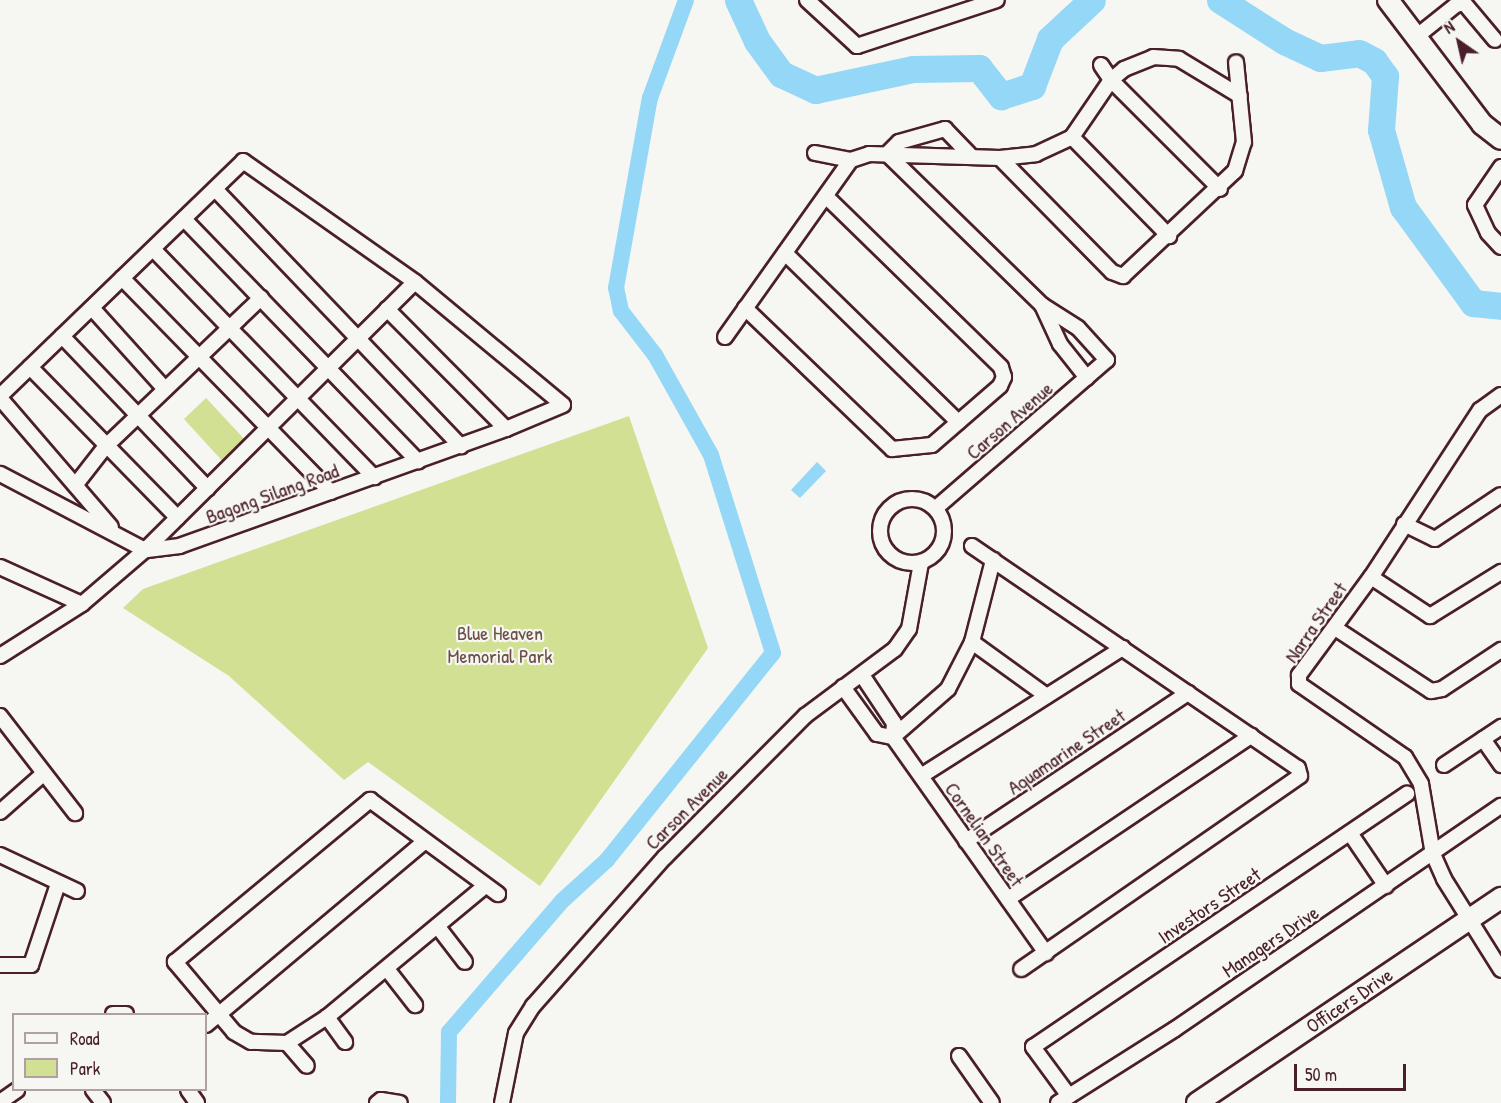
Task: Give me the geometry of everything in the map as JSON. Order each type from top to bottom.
[{"type":"street","points":[[807,0],[857,46],[972,4],[997,0]]},
{"type":"street","points":[[1388,0],[1482,124],[1501,140]]},
{"type":"street","points":[[1416,37],[1456,5],[1464,3],[1495,40]]},
{"type":"street","points":[[815,153],[851,160],[869,154],[1000,158],[1036,154],[1071,137],[1111,80],[1137,62],[1169,57],[1188,63],[1240,96]]},
{"type":"street","points":[[1000,158],[1115,275],[1127,274],[1220,189],[1241,157],[1244,142],[1236,62]]},
{"type":"street","points":[[1101,65],[1111,80],[1220,189]]},
{"type":"street","points":[[887,154],[899,142],[945,129],[972,157]]},
{"type":"street","points":[[1071,137],[1169,236]]},
{"type":"street","points":[[887,154],[1042,305],[1060,344],[1087,378]]},
{"type":"street","points":[[725,337],[851,160]]},
{"type":"street","points":[[0,656],[82,604],[145,550],[270,429],[298,397],[415,282],[249,162],[237,164],[215,189],[0,397],[77,483],[112,529]]},
{"type":"street","points":[[1501,167],[1475,205],[1488,233],[1501,247]]},
{"type":"street","points":[[215,189],[460,446]]},
{"type":"street","points":[[745,308],[892,449],[927,447],[1000,386],[1004,372],[826,196]]},
{"type":"street","points":[[184,219],[326,369],[418,461]]},
{"type":"street","points":[[153,249],[374,477]]},
{"type":"street","points":[[785,253],[958,422]]},
{"type":"street","points":[[122,278],[332,492]]},
{"type":"street","name":"Bagong Silang Road","points":[[145,550],[180,546],[460,446],[562,405],[415,282]]},
{"type":"street","points":[[77,483],[105,447],[261,298]]},
{"type":"street","name":"Carson Avenue","points":[[936,508],[1107,360],[1078,328],[1042,305]]},
{"type":"street","points":[[92,308],[165,389]]},
{"type":"street","points":[[387,309],[506,429]]},
{"type":"street","points":[[62,336],[135,417],[208,489]]},
{"type":"street","points":[[30,367],[105,447],[178,518]]},
{"type":"street","name":"Narra Street","points":[[1501,395],[1480,410],[1371,577],[1299,675],[1299,684],[1405,757],[1421,784],[1433,854],[1469,919],[1501,970]]},
{"type":"street","points":[[0,474],[112,529],[145,550]]},
{"type":"street","points":[[1404,524],[1435,539],[1501,495]]},
{"type":"street","points":[[904,500],[921,500],[936,508],[945,533],[933,557],[921,563],[903,563],[889,555],[880,540],[881,523],[889,508],[904,500]]},
{"type":"street","points":[[972,546],[1298,768],[1300,776],[1021,969]]},
{"type":"street","points":[[893,737],[948,689],[972,642],[993,560]]},
{"type":"street","name":"Carson Avenue","points":[[502,1103],[516,1033],[533,1006],[665,857],[805,716],[895,649],[909,629],[921,563]]},
{"type":"street","points":[[0,567],[82,604]]},
{"type":"street","points":[[1371,577],[1430,616],[1501,572]]},
{"type":"street","points":[[1335,628],[1431,691],[1442,689],[1501,650]]},
{"type":"street","points":[[972,642],[1047,696]]},
{"type":"street","points":[[921,777],[1123,648]]},
{"type":"street","name":"Cornelian Street","points":[[862,675],[894,723],[893,737],[1046,953]]},
{"type":"street","name":"Cornelian Street","points":[[843,687],[877,734],[893,737]]},
{"type":"street","name":"Aquamarine Street","points":[[966,841],[1188,693]]},
{"type":"street","points":[[0,716],[42,775],[75,813]]},
{"type":"street","points":[[1444,765],[1501,727]]},
{"type":"street","points":[[1008,899],[1251,736]]},
{"type":"street","points":[[1483,739],[1501,765]]},
{"type":"street","points":[[0,812],[42,775]]},
{"type":"street","name":"Investors Street","points":[[1064,1099],[1033,1047],[1407,794]]},
{"type":"street","points":[[485,886],[327,1017],[287,1043],[251,1042],[234,1032],[175,962],[361,804],[376,801],[425,841],[498,894]]},
{"type":"street","name":"Managers Drive","points":[[1064,1099],[1175,1029],[1501,807]]},
{"type":"street","points":[[1350,833],[1386,886]]},
{"type":"street","points":[[207,1024],[425,841]]},
{"type":"street","points":[[0,855],[77,891]]},
{"type":"street","points":[[0,966],[31,965],[58,884]]},
{"type":"street","name":"Officers Drive","points":[[1197,1103],[1501,898]]},
{"type":"street","points":[[438,927],[465,962]]},
{"type":"street","points":[[387,969],[415,1005]]},
{"type":"street","points":[[327,1017],[345,1042]]},
{"type":"street","points":[[287,1043],[307,1066]]},
{"type":"street","points":[[959,1056],[992,1103]]},
{"type":"street","points":[[0,1102],[14,1091]]},
{"type":"street","points":[[377,1103],[400,1102]]},
{"type":"green space","points":[[206,398],[248,443],[225,464],[184,419]]},
{"type":"green space","name":"Blue Heaven Memorial Park","points":[[629,416],[708,648],[540,886],[368,762],[344,780],[229,676],[123,608],[143,589]]},
{"type":"water","points":[[817,462],[826,471],[800,498],[791,490]]},
{"type":"waterway","points":[[448,1103],[449,1032],[562,901],[607,860],[773,653],[711,455],[655,355],[621,311],[616,288],[650,98],[686,0]]},
{"type":"waterway","points":[[738,0],[757,41],[781,74],[815,90],[913,69],[979,68],[1001,96],[1032,86],[1050,39],[1092,0]]},
{"type":"waterway","points":[[1220,0],[1284,41],[1320,58],[1359,53],[1374,61],[1385,76],[1381,130],[1403,207],[1473,303],[1501,306]]}]
